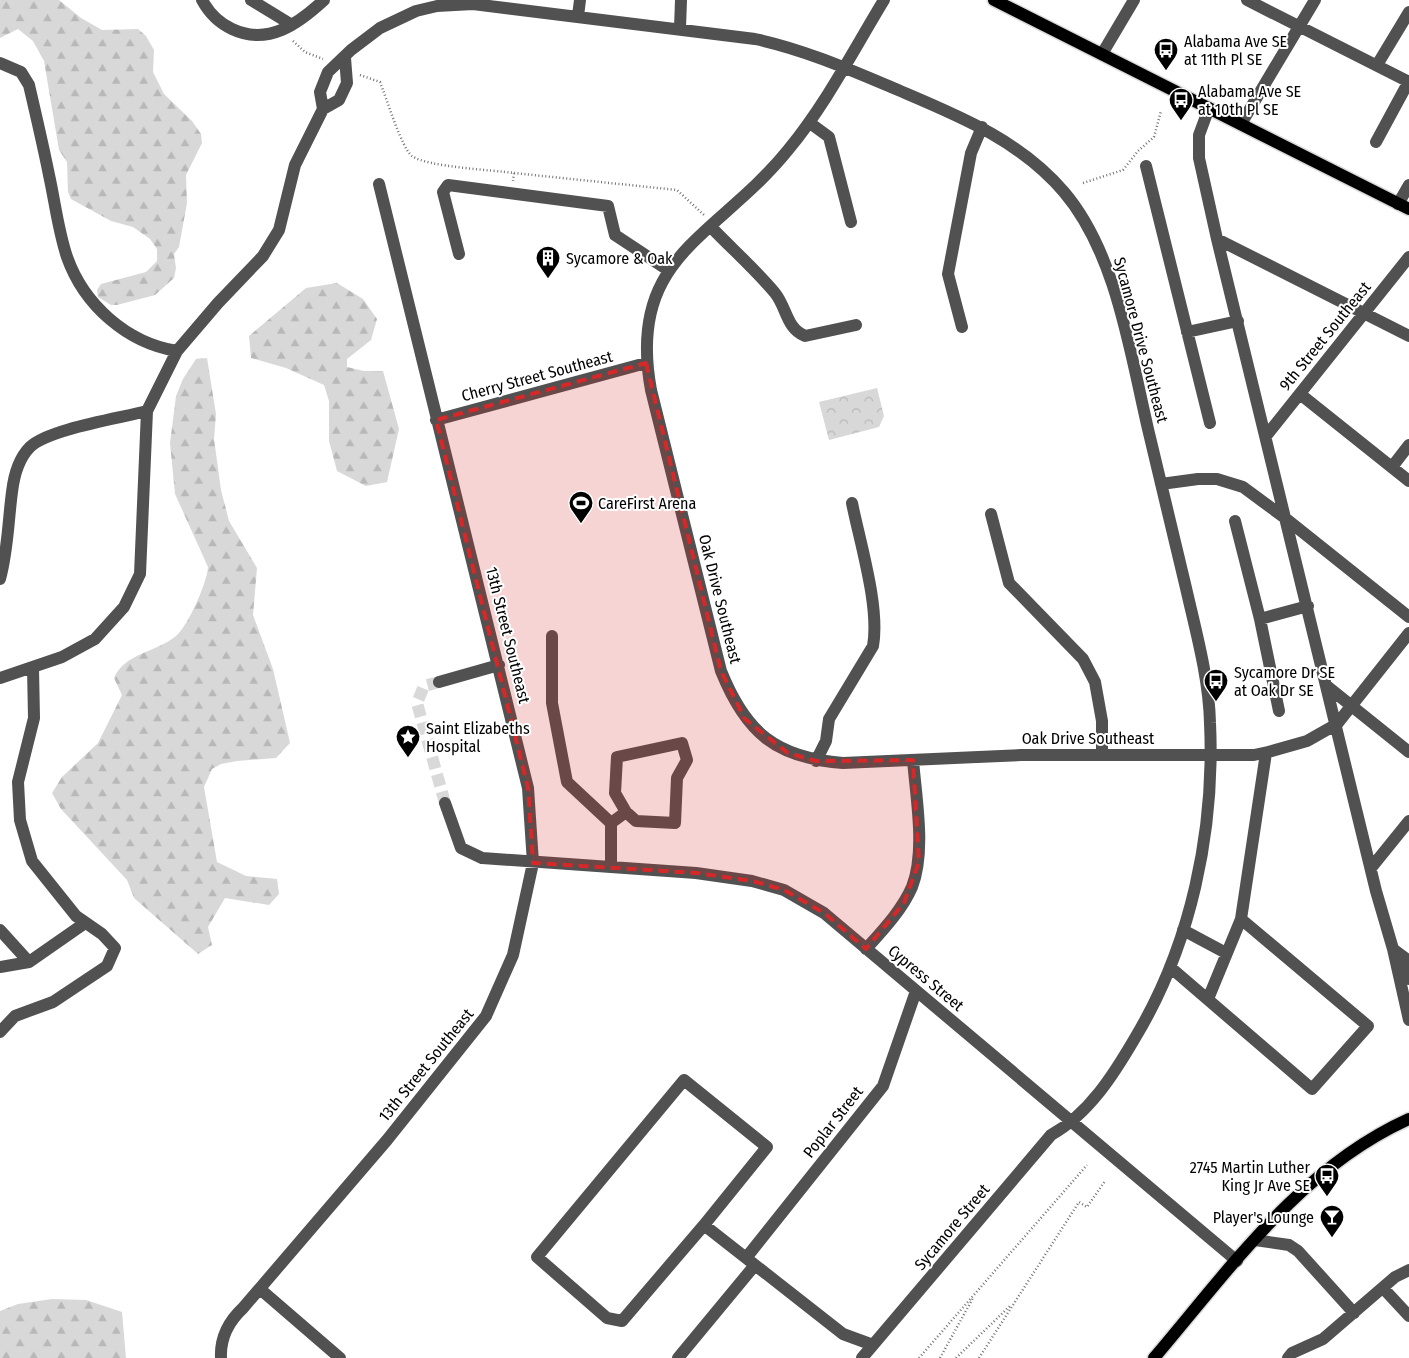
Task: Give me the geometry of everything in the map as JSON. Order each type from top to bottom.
[{"type":"main road","points":[[994,0],[1404,206]]},
{"type":"main road","points":[[1154,1358],[1255,1240],[1296,1196],[1339,1160],[1370,1139],[1409,1119]]},
{"type":"street","points":[[202,0],[220,22],[247,35],[265,36],[292,25],[324,0]]},
{"type":"street","points":[[252,0],[292,25]]},
{"type":"street","points":[[578,16],[580,0]]},
{"type":"street","points":[[680,28],[681,0]]},
{"type":"street","name":"Oak Drive Southeast","points":[[884,0],[810,122],[768,174],[712,225],[668,270],[650,308],[646,363],[721,671],[732,698],[745,718],[763,736],[788,753],[816,761],[843,763],[1021,755],[1254,755],[1308,741],[1337,724]]},
{"type":"street","points":[[1102,54],[1134,0]]},
{"type":"street","points":[[1247,0],[1409,81],[1404,104],[1376,142]]},
{"type":"street","points":[[1241,124],[1315,0]]},
{"type":"street","name":"Sycamore Drive Southeast","points":[[323,110],[320,92],[328,72],[345,58],[351,50],[380,28],[416,11],[437,6],[473,4],[680,28],[783,45],[844,67],[982,127],[1023,153],[1049,176],[1077,209],[1100,253],[1127,343],[1201,656],[1210,720],[1210,754],[1205,836],[1183,930],[1170,967],[1154,1004],[1128,1050],[1090,1103],[1072,1123]]},
{"type":"street","points":[[1377,65],[1409,12]]},
{"type":"street","name":"Sycamore Drive Southeast","points":[[0,678],[62,657],[96,639],[124,607],[140,574],[147,411],[177,352],[218,303],[262,256],[279,230],[295,165],[323,110],[340,100],[347,83],[345,58]]},
{"type":"street","points":[[0,63],[21,72],[29,85],[58,224],[68,258],[86,296],[120,329],[155,348],[177,352]]},
{"type":"street","points":[[1209,108],[1199,136],[1199,158],[1217,239],[1409,1020]]},
{"type":"street","points":[[810,122],[829,137],[851,222]]},
{"type":"street","points":[[962,327],[948,274],[971,154],[982,127]]},
{"type":"street","points":[[1146,166],[1210,422]]},
{"type":"street","name":"13th Street Southeast","points":[[222,1358],[221,1347],[230,1320],[260,1289],[386,1140],[486,1016],[513,955],[533,863],[528,788],[379,184]]},
{"type":"street","points":[[459,254],[443,192],[448,185],[608,206],[615,234],[668,270]]},
{"type":"street","points":[[1404,206],[1409,185]]},
{"type":"street","points":[[712,225],[776,294],[792,328],[798,333],[805,336],[856,325]]},
{"type":"street","points":[[1217,239],[1363,315],[1409,336]]},
{"type":"street","name":"9th Street Southeast","points":[[1266,436],[1409,257]]},
{"type":"street","points":[[1187,332],[1238,321]]},
{"type":"street","name":"Cherry Street Southeast","points":[[436,420],[646,363]]},
{"type":"street","points":[[1300,394],[1409,481]]},
{"type":"street","points":[[0,579],[7,554],[12,491],[16,468],[31,446],[54,434],[147,411]]},
{"type":"street","points":[[1392,467],[1409,446]]},
{"type":"street","points":[[1161,484],[1198,478],[1217,479],[1244,487],[1409,617]]},
{"type":"street","points":[[816,761],[826,741],[830,719],[873,646],[875,636],[872,600],[852,503]]},
{"type":"street","points":[[991,514],[1009,584],[1083,659],[1095,682],[1101,714],[1102,754]]},
{"type":"street","points":[[1235,521],[1260,619],[1279,711]]},
{"type":"street","points":[[1260,619],[1308,606]]},
{"type":"street","points":[[1337,724],[1409,633]]},
{"type":"street","points":[[552,636],[552,702],[567,782],[612,823],[611,868]]},
{"type":"street","points":[[439,682],[499,666]]},
{"type":"street","points":[[0,1016],[15,1016],[53,1002],[107,966],[115,948],[102,934],[76,916],[32,861],[20,820],[18,782],[34,718],[33,668]]},
{"type":"street","points":[[1328,687],[1409,752]]},
{"type":"street","points":[[682,743],[686,760],[677,778],[675,823],[636,821],[626,812],[615,793],[617,758],[682,743]]},
{"type":"street","points":[[1208,999],[1241,919],[1266,752]]},
{"type":"street","points":[[866,949],[904,903],[912,886],[919,862],[913,760]]},
{"type":"street","name":"Cypress Street","points":[[445,803],[461,848],[482,858],[696,873],[752,881],[784,890],[824,913],[1236,1262]]},
{"type":"street","points":[[612,823],[626,812]]},
{"type":"street","points":[[1371,868],[1409,821]]},
{"type":"street","points":[[1170,967],[1312,1089],[1368,1026],[1241,919]]},
{"type":"street","points":[[0,967],[30,962],[85,923]]},
{"type":"street","points":[[0,930],[30,962]]},
{"type":"street","points":[[1183,930],[1226,953]]},
{"type":"street","points":[[1393,949],[1407,959],[1409,979]]},
{"type":"street","name":"Poplar Street","points":[[678,1358],[883,1086],[916,991]]},
{"type":"street","points":[[0,1032],[15,1016]]},
{"type":"street","points":[[684,1080],[766,1147],[704,1225],[622,1321],[607,1318],[537,1257],[684,1080]]},
{"type":"street","name":"Sycamore Street","points":[[862,1358],[1052,1135],[1072,1123]]},
{"type":"street","points":[[704,1225],[843,1334],[873,1345]]},
{"type":"street","points":[[1255,1240],[1289,1245],[1298,1251],[1354,1313]]},
{"type":"street","points":[[1288,1358],[1292,1353],[1323,1339],[1395,1277],[1409,1270]]},
{"type":"street","points":[[1383,1288],[1407,1309]]},
{"type":"street","points":[[260,1289],[340,1358]]},
{"type":"path","points":[[293,41],[305,52],[327,61]]},
{"type":"path","points":[[357,74],[380,82],[404,146],[412,156],[427,162],[677,190],[712,225]]},
{"type":"path","points":[[1083,183],[1123,170],[1138,151],[1154,137],[1161,111]]},
{"type":"path","points":[[512,194],[514,173]]},
{"type":"path","points":[[919,1358],[1087,1165]]},
{"type":"path","points":[[979,1358],[1079,1202],[1087,1207],[1105,1180]]},
{"type":"path","points":[[940,1358],[976,1293]]},
{"type":"path","points":[[956,1358],[1015,1302]]},
{"type":"highlighted area","points":[[646,363],[721,671],[745,719],[788,753],[816,761],[913,760],[919,862],[904,903],[866,949],[824,913],[784,890],[752,881],[696,873],[533,863],[528,788],[436,420]]},
{"type":"green space","points":[[0,0],[59,0],[81,18],[102,30],[138,29],[146,36],[154,50],[153,72],[164,94],[192,121],[201,134],[202,143],[186,175],[187,203],[179,247],[174,254],[176,268],[174,278],[155,295],[117,305],[111,305],[98,297],[97,290],[101,284],[146,272],[157,261],[157,249],[150,239],[133,227],[111,221],[71,199],[68,192],[67,162],[59,150],[44,61],[33,41],[18,29],[0,38]]},
{"type":"green space","points":[[337,283],[363,299],[377,319],[371,340],[347,359],[347,367],[364,371],[383,371],[399,429],[387,482],[366,486],[337,471],[329,441],[329,401],[324,385],[286,368],[251,358],[249,336],[306,288]]},
{"type":"green space","points":[[207,358],[216,414],[214,439],[221,490],[229,521],[257,568],[253,615],[273,669],[290,743],[276,758],[221,764],[212,769],[204,787],[217,862],[246,876],[277,879],[279,894],[269,905],[225,898],[208,927],[212,945],[198,954],[134,898],[127,880],[61,809],[52,793],[62,777],[98,743],[122,695],[114,678],[119,670],[125,663],[168,642],[181,631],[196,604],[204,583],[208,567],[175,494],[170,443],[176,396],[183,379],[196,359]]},
{"type":"green space","points":[[877,388],[884,416],[879,427],[829,440],[819,402]]},
{"type":"green space","points":[[52,1299],[86,1300],[122,1312],[126,1358],[0,1358],[0,1311],[18,1304]]},
{"type":"tunnel","points":[[439,682],[424,686],[417,703],[445,803]]},
{"type":"place","name":"Alabama Ave SE at 11th Pl SE","points":[[1166,71]]},
{"type":"place","name":"Alabama Ave SE at 10th Pl SE","points":[[1181,121]]},
{"type":"place","name":"Sycamore & Oak","points":[[548,279]]},
{"type":"place","name":"CareFirst Arena","points":[[581,524]]},
{"type":"place","name":"Sycamore Dr SE at Oak Dr SE","points":[[1216,702]]},
{"type":"place","name":"Saint Elizabeths Hospital","points":[[408,758]]},
{"type":"place","name":"2745 Martin Luther King Jr Ave SE","points":[[1327,1197]]},
{"type":"place","name":"Player's Lounge","points":[[1332,1238]]}]
